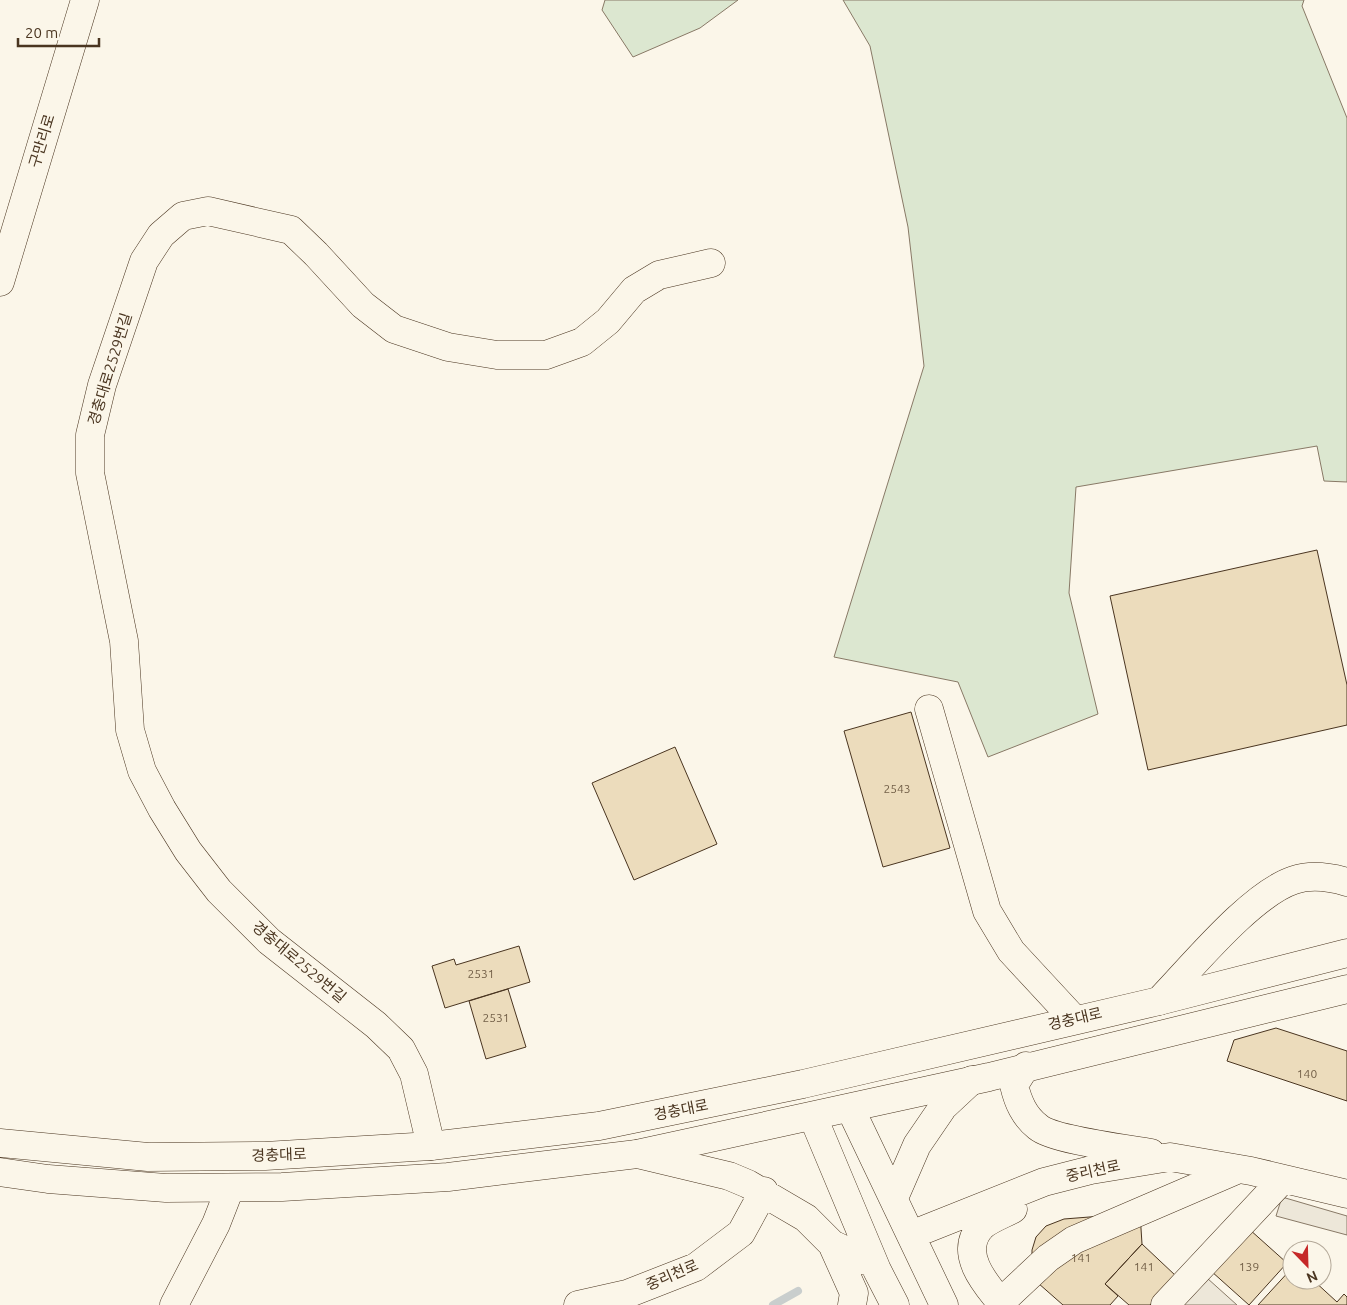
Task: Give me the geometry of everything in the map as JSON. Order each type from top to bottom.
[{"type":"street","name":"구만리로","points":[[0,282],[85,0]]},
{"type":"street","name":"경충대로2529번길","points":[[431,1146],[414,1074],[401,1049],[376,1025],[269,941],[219,891],[188,851],[142,772],[130,730],[124,641],[90,473],[90,435],[102,385],[144,261],[161,235],[183,216],[208,211],[291,230],[316,254],[363,306],[394,329],[448,347],[498,355],[546,355],[582,342],[608,321],[634,290],[659,275],[710,263]]},
{"type":"street","points":[[929,709],[987,911],[1011,951],[1074,1020]]},
{"type":"street","points":[[1159,1001],[1257,900],[1295,880],[1326,876],[1347,882]]},
{"type":"street","name":"경충대로","points":[[0,1143],[30,1148],[148,1157],[264,1156],[431,1146],[599,1126],[803,1084],[1159,1001],[1347,953]]},
{"type":"street","name":"경충대로","points":[[0,1172],[48,1179],[166,1188],[282,1187],[448,1178],[637,1154],[972,1080],[1347,989]]},
{"type":"street","points":[[1026,1066],[1014,1085],[1017,1101],[1025,1114],[1040,1129],[1079,1140],[1170,1157]]},
{"type":"street","points":[[838,1075],[850,1108],[944,1305]]},
{"type":"street","points":[[894,1198],[917,1144],[943,1108],[972,1080]]},
{"type":"street","points":[[803,1084],[813,1116],[874,1264],[895,1305]]},
{"type":"street","points":[[637,1154],[729,1176],[764,1192],[806,1218],[832,1244],[874,1264]]},
{"type":"street","name":"중리천로","points":[[911,1235],[1044,1182],[1091,1170],[1170,1157],[1239,1169],[1347,1194]]},
{"type":"street","points":[[1044,1182],[1018,1206],[982,1226],[972,1242],[970,1250],[979,1275],[1001,1304],[1048,1258],[1074,1240],[1239,1169]]},
{"type":"street","points":[[1165,1305],[1283,1179]]},
{"type":"street","points":[[174,1305],[216,1224],[230,1188]]},
{"type":"street","name":"중리천로","points":[[578,1305],[628,1294],[696,1267],[742,1234],[764,1192]]},
{"type":"street","points":[[832,1244],[854,1293],[852,1305]]},
{"type":"green space","points":[[605,0],[738,0],[700,28],[633,57],[602,10]]},
{"type":"green space","points":[[843,0],[1304,0],[1302,6],[1347,118],[1347,482],[1324,481],[1317,446],[1076,487],[1069,593],[1098,714],[988,757],[958,682],[834,657],[924,366],[908,227],[870,46]]},
{"type":"shaded area","points":[[1282,1197],[1347,1216],[1347,1235],[1276,1216]]},
{"type":"shaded area","points":[[1207,1278],[1237,1305],[1182,1305]]},
{"type":"building","points":[[1317,550],[1347,685],[1347,725],[1148,770],[1110,596]]},
{"type":"building","points":[[911,712],[950,848],[883,867],[844,731]]},
{"type":"building","points":[[675,747],[717,844],[634,880],[592,783]]},
{"type":"building","points":[[519,946],[530,982],[445,1008],[432,966],[454,959],[456,965]]},
{"type":"building","points":[[508,989],[526,1047],[486,1059],[469,1001]]},
{"type":"building","points":[[1276,1028],[1347,1051],[1347,1101],[1227,1061],[1234,1040]]},
{"type":"building","points":[[1140,1213],[1142,1244],[1105,1284],[1118,1296],[1110,1305],[1063,1305],[1038,1283],[1032,1266],[1032,1250],[1036,1237],[1046,1226],[1064,1219]]},
{"type":"building","points":[[1249,1229],[1282,1259],[1282,1269],[1249,1305],[1211,1271]]},
{"type":"building","points":[[1142,1244],[1176,1276],[1150,1305],[1129,1305],[1105,1284]]},
{"type":"building","points":[[1282,1279],[1282,1290],[1324,1290],[1337,1302],[1344,1294],[1347,1297],[1347,1305],[1258,1305]]},
{"type":"waterway","points":[[773,1305],[798,1291]]}]
